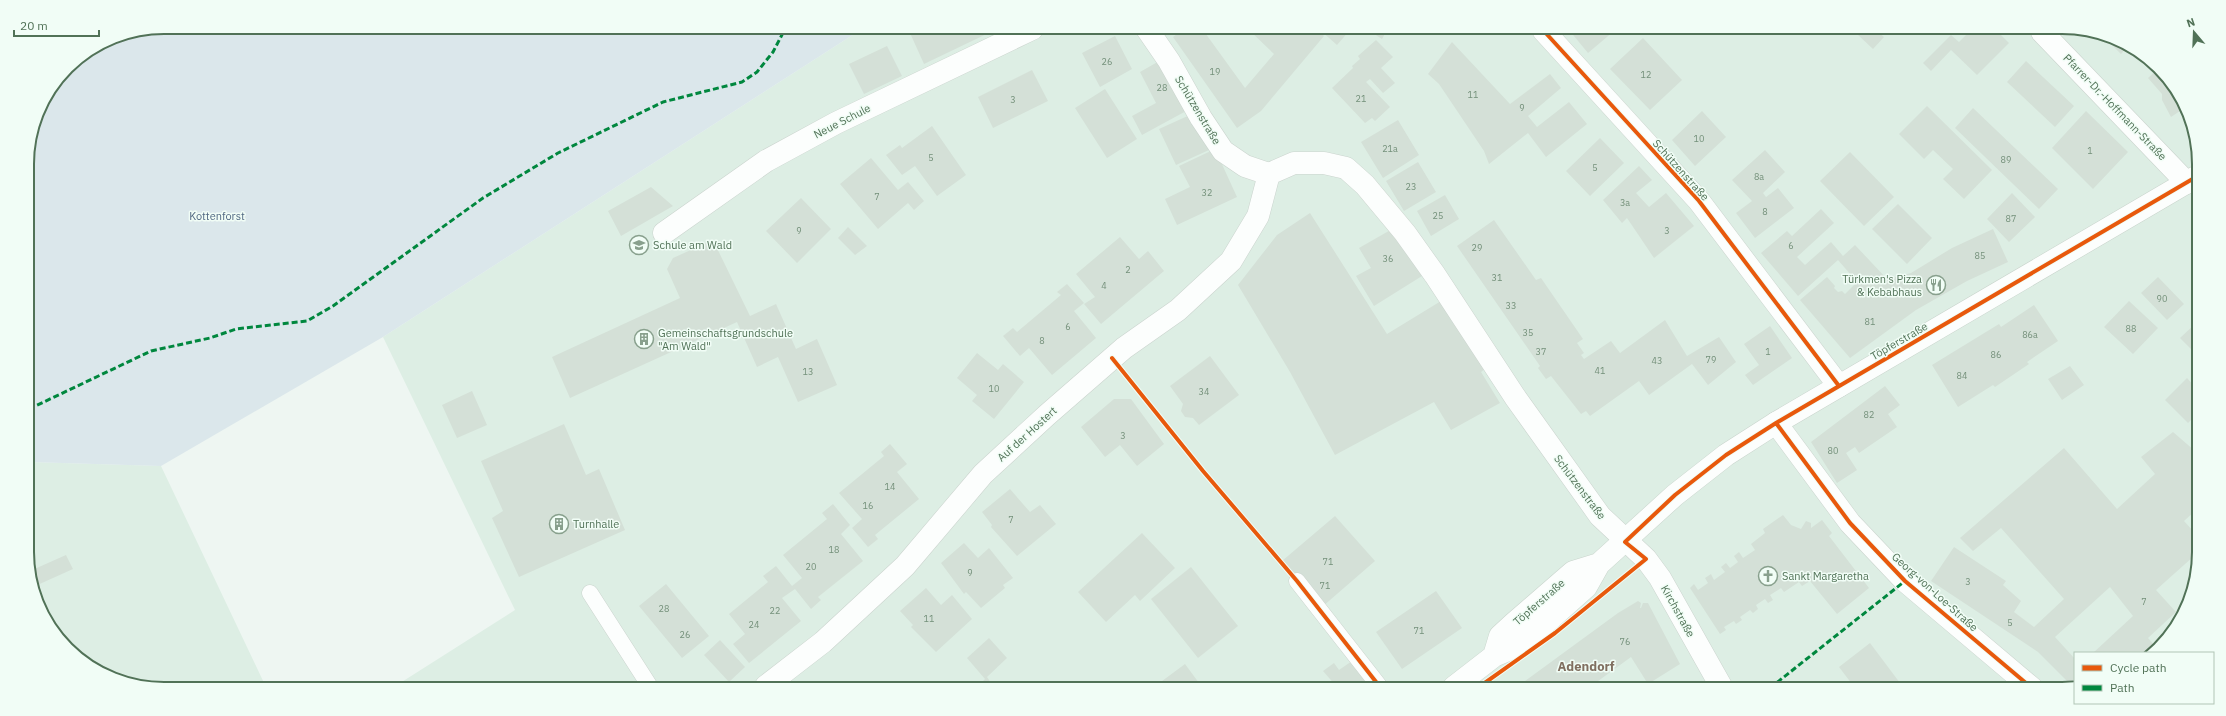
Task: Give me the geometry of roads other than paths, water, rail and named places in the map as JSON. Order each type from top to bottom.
[{"type":"street","name":"Neue Schule","points":[[664,233],[766,161],[836,122],[1021,34]]},
{"type":"street","name":"Schützenstraße","points":[[1150,34],[1169,61],[1201,118],[1223,151],[1245,166],[1269,174],[1294,163],[1324,163],[1346,168],[1365,185],[1405,233],[1435,275],[1515,397],[1600,516],[1625,542]]},
{"type":"street","name":"Schützenstraße","points":[[1547,34],[1699,201],[1839,386]]},
{"type":"street","name":"Pfarrer-Dr.-Hoffmann-Straße","points":[[2044,34],[2191,180]]},
{"type":"street","name":"Auf der Hostert","points":[[771,682],[823,642],[899,571],[983,474],[1047,415],[1124,348],[1178,310],[1231,261],[1258,216],[1269,174]]},
{"type":"street","name":"Töpferstraße","points":[[1460,682],[1494,656],[1500,636],[1513,624],[1574,572],[1599,564],[1675,495],[1726,455],[1776,423],[2191,180]]},
{"type":"street","name":"Georg-von-Loe-Straße","points":[[1776,423],[1850,524],[1905,581],[2025,682]]},
{"type":"street","name":"Kirchstraße","points":[[1625,542],[1646,559],[1660,578],[1719,682]]},
{"type":"lane","points":[[1297,581],[1376,682]]},
{"type":"lane","points":[[590,592],[646,682]]},
{"type":"place","name":"Schule am Wald","points":[[639,245]]},
{"type":"place","name":"Türkmen's Pizza & Kebabhaus","points":[[1936,285]]},
{"type":"place","name":"Gemeinschaftsgrundschule \"Am Wald\"","points":[[644,339]]},
{"type":"place","name":"Turnhalle","points":[[559,524]]},
{"type":"place","name":"Sankt Margaretha","points":[[1768,576]]},
{"type":"district","name":"Adendorf","points":[[1586,666]]},
{"type":"park label","name":"Kottenforst","points":[[217,216]]}]
